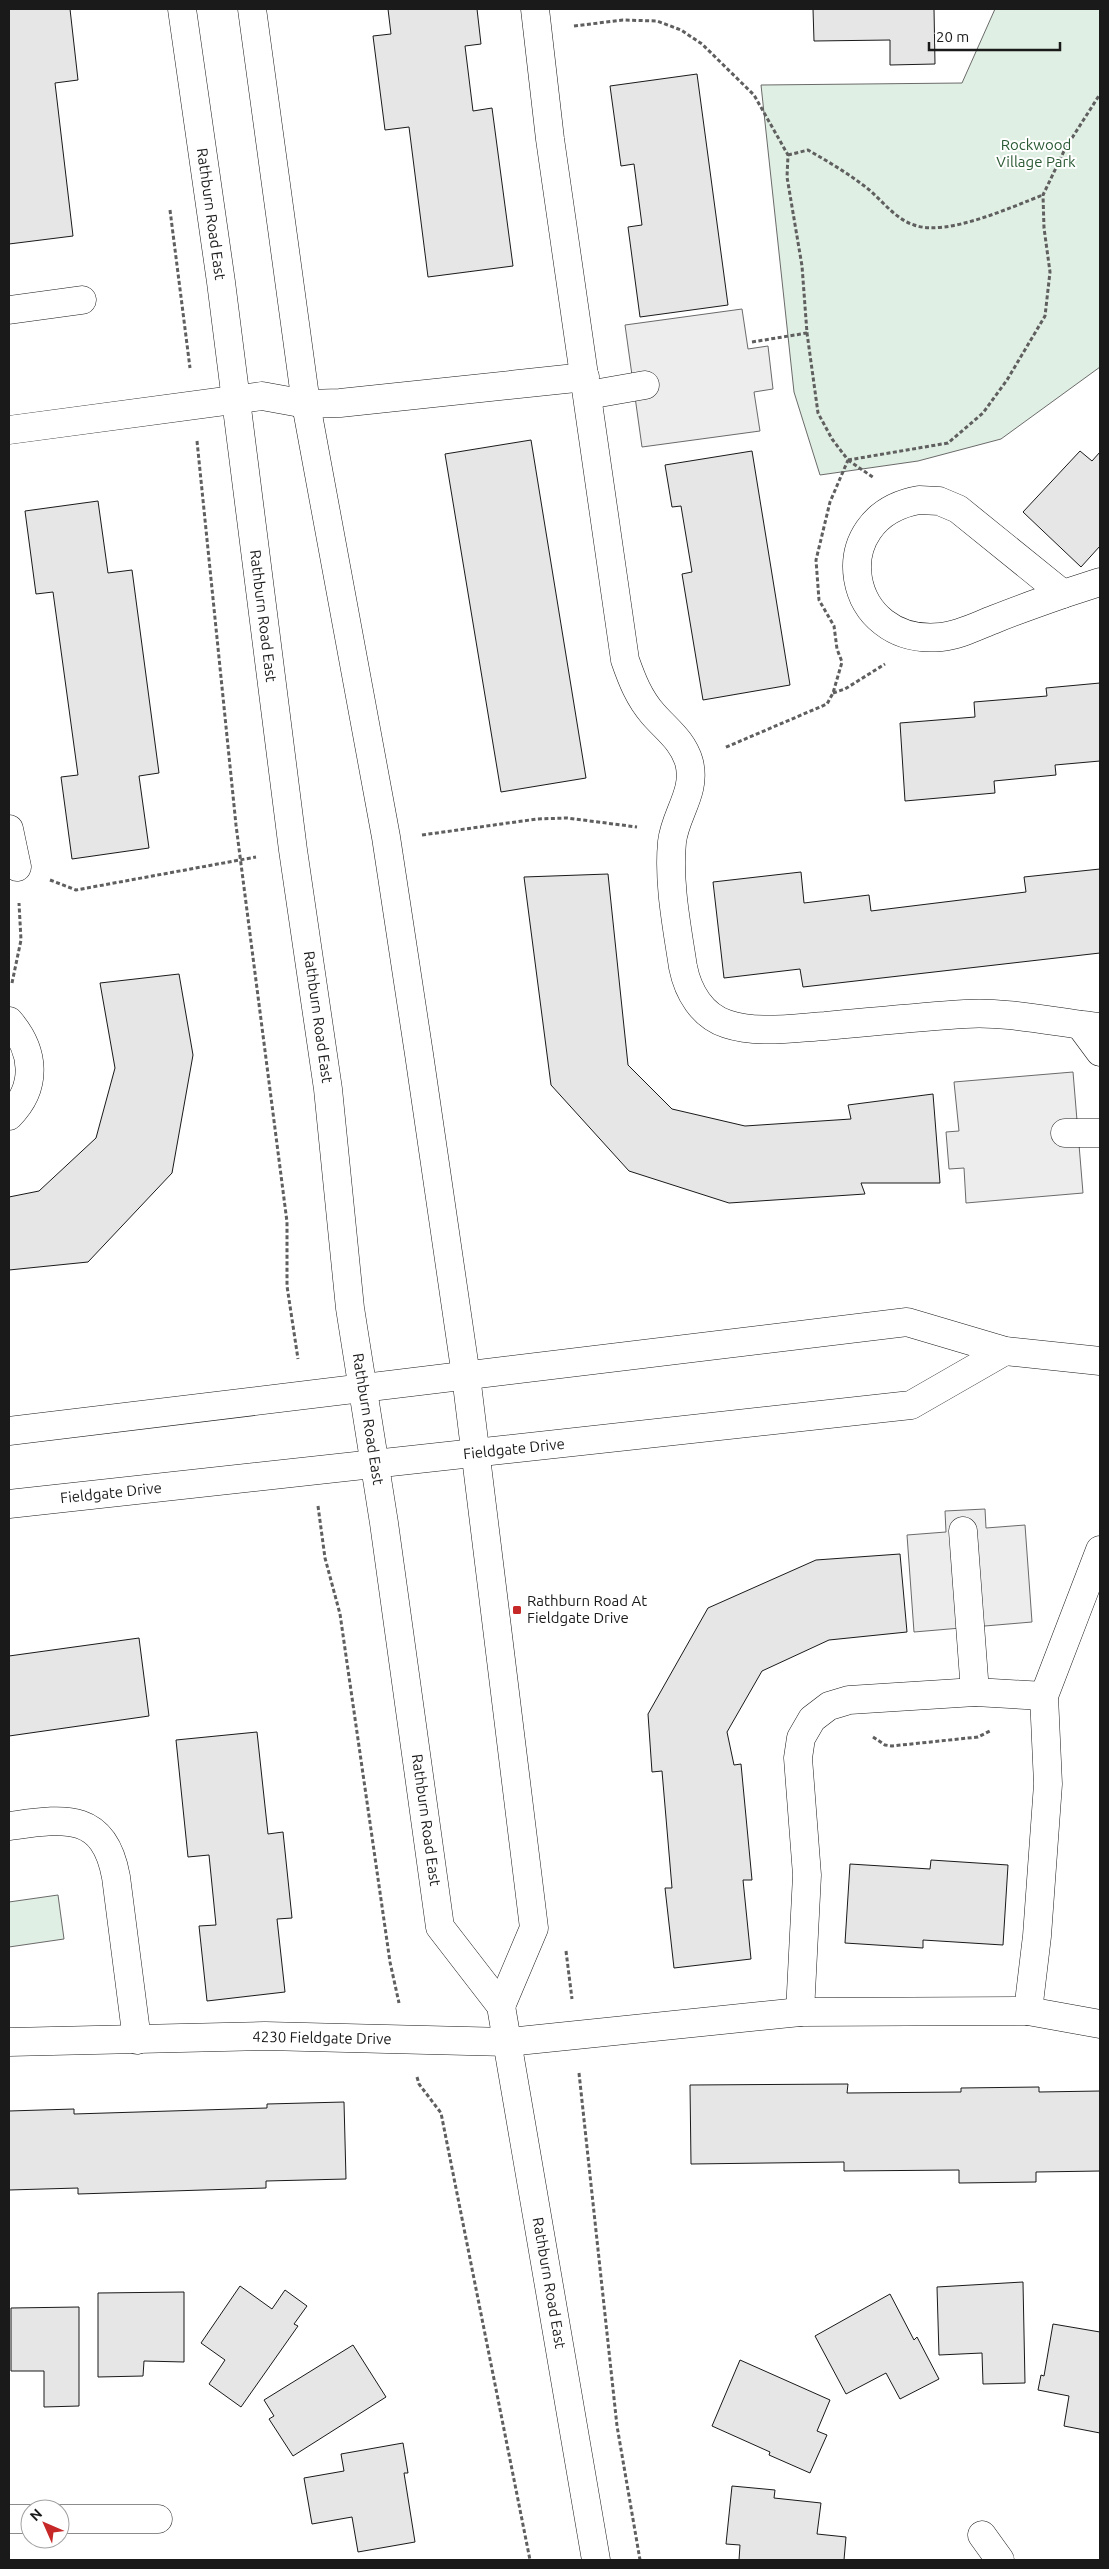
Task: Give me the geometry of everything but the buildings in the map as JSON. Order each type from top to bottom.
[{"type":"street","name":"Rathburn Road East","points":[[182,9],[236,399],[293,850],[328,1090],[350,1308],[364,1388],[440,1926],[501,2006],[596,2560]]},
{"type":"street","points":[[252,9],[306,404],[386,838],[466,1376],[534,1928],[501,2006]]},
{"type":"street","points":[[537,19],[550,139],[625,660],[642,700],[652,714],[675,735],[684,750],[691,778],[690,793],[679,816],[673,837],[670,866],[686,982],[701,1007],[724,1024],[739,1028],[770,1029],[985,1014],[1090,1026],[1100,1052]]},
{"type":"street","points":[[9,310],[82,300]]},
{"type":"street","points":[[9,430],[262,396],[306,404],[587,386],[645,385]]},
{"type":"street","points":[[1063,594],[958,509],[939,501],[909,502],[897,505],[876,520],[862,541],[856,565],[860,591],[872,612],[891,628],[903,633],[940,638],[956,634],[1100,582]]},
{"type":"street","points":[[9,829],[17,867]]},
{"type":"street","points":[[9,1021],[22,1036],[30,1059],[29,1084],[19,1106],[9,1116]]},
{"type":"street","points":[[1064,1132],[1100,1133]]},
{"type":"street","points":[[9,1431],[907,1322],[1005,1351],[1100,1360]]},
{"type":"street","name":"Fieldgate Drive","points":[[9,1504],[911,1405],[1005,1351]]},
{"type":"street","points":[[963,1531],[975,1692]]},
{"type":"street","points":[[1028,2011],[1037,1936],[1048,1784],[1044,1696],[1100,1550]]},
{"type":"street","points":[[800,2012],[807,1875],[798,1748],[806,1728],[820,1712],[839,1702],[975,1692],[1044,1696]]},
{"type":"street","points":[[9,1826],[56,1820],[74,1822],[91,1830],[104,1842],[113,1859],[116,1877],[137,2040]]},
{"type":"street","name":"4230 Fieldgate Drive","points":[[9,2042],[265,2036],[508,2042],[800,2012],[1028,2011],[1100,2024]]},
{"type":"street","points":[[70,2519],[158,2519]]},
{"type":"street","points":[[982,2535],[1000,2560]]},
{"type":"path","points":[[537,19],[657,21],[681,30],[702,44],[754,95],[788,155],[787,177],[802,266],[806,333],[818,413],[832,439],[848,460]]},
{"type":"path","points":[[848,460],[948,443],[984,414],[1045,316],[1050,272],[1044,228],[1043,195],[1065,149],[1100,94]]},
{"type":"path","points":[[788,155],[808,150],[865,186],[889,210],[915,226],[945,228],[985,217],[1043,195]]},
{"type":"path","points":[[170,208],[241,860],[287,1222],[287,1286],[293,1324]]},
{"type":"path","points":[[752,342],[806,333]]},
{"type":"path","points":[[688,761],[827,704],[833,693],[842,662],[837,649],[834,626],[819,600],[816,560],[830,502],[848,460]]},
{"type":"path","points":[[833,693],[845,689],[888,662],[903,633]]},
{"type":"path","points":[[386,838],[443,833],[537,819],[567,818],[646,828],[673,837]]},
{"type":"path","points":[[10,990],[21,940],[17,867],[76,890],[293,850]]},
{"type":"green space","name":"Rockwood Village Park","points":[[995,9],[1100,9],[1100,367],[1001,439],[918,461],[820,475],[794,392],[761,85],[962,83]]},
{"type":"green space","points":[[58,1895],[64,1939],[9,1947],[9,1902]]},
{"type":"shaded area","points":[[742,309],[748,349],[768,346],[773,389],[754,392],[760,431],[642,447],[625,325]]},
{"type":"shaded area","points":[[1073,1072],[1083,1193],[966,1203],[964,1168],[949,1169],[946,1132],[959,1131],[954,1082]]},
{"type":"shaded area","points":[[985,1509],[986,1528],[1025,1525],[1032,1622],[914,1632],[907,1535],[946,1532],[945,1511]]},
{"type":"place","name":"Rathburn Road At Fieldgate Drive","points":[[517,1610]]}]
